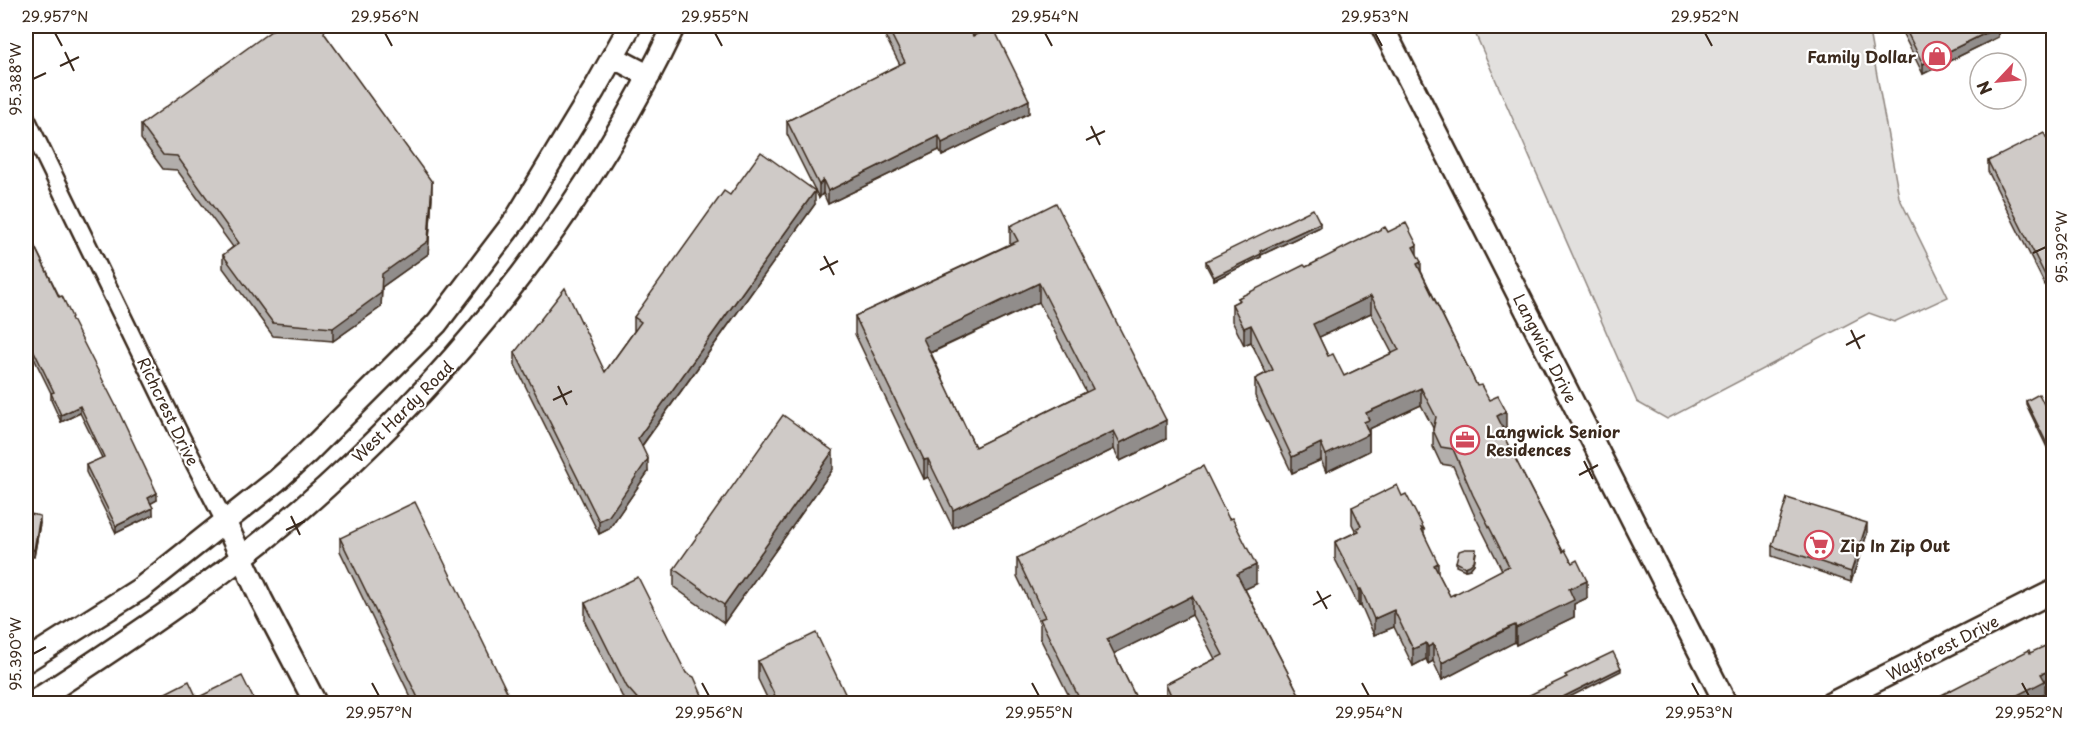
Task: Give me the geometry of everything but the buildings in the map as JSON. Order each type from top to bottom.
[{"type":"street","points":[[26,662],[140,588],[276,481],[307,453],[436,323],[516,219],[630,26]]},
{"type":"street","name":"West Hardy Road","points":[[30,704],[241,558],[326,488],[456,356],[504,299],[593,172],[649,76],[674,26]]},
{"type":"street","name":"Langwick Drive","points":[[1382,26],[1726,704]]},
{"type":"street","points":[[613,57],[649,76]]},
{"type":"street","name":"Richcrest Drive","points":[[26,118],[181,437],[316,704]]},
{"type":"street","points":[[436,323],[456,356]]},
{"type":"street","name":"Wayforest Drive","points":[[1830,704],[2054,591]]},
{"type":"shaded area","points":[[1472,26],[1868,26],[1899,197],[1948,297],[1894,322],[1869,313],[1667,419],[1637,402]]},
{"type":"place","name":"Family Dollar","points":[[1937,56]]},
{"type":"place","name":"Langwick Senior Residences","points":[[1465,440]]},
{"type":"place","name":"Zip In Zip Out","points":[[1819,545]]}]
